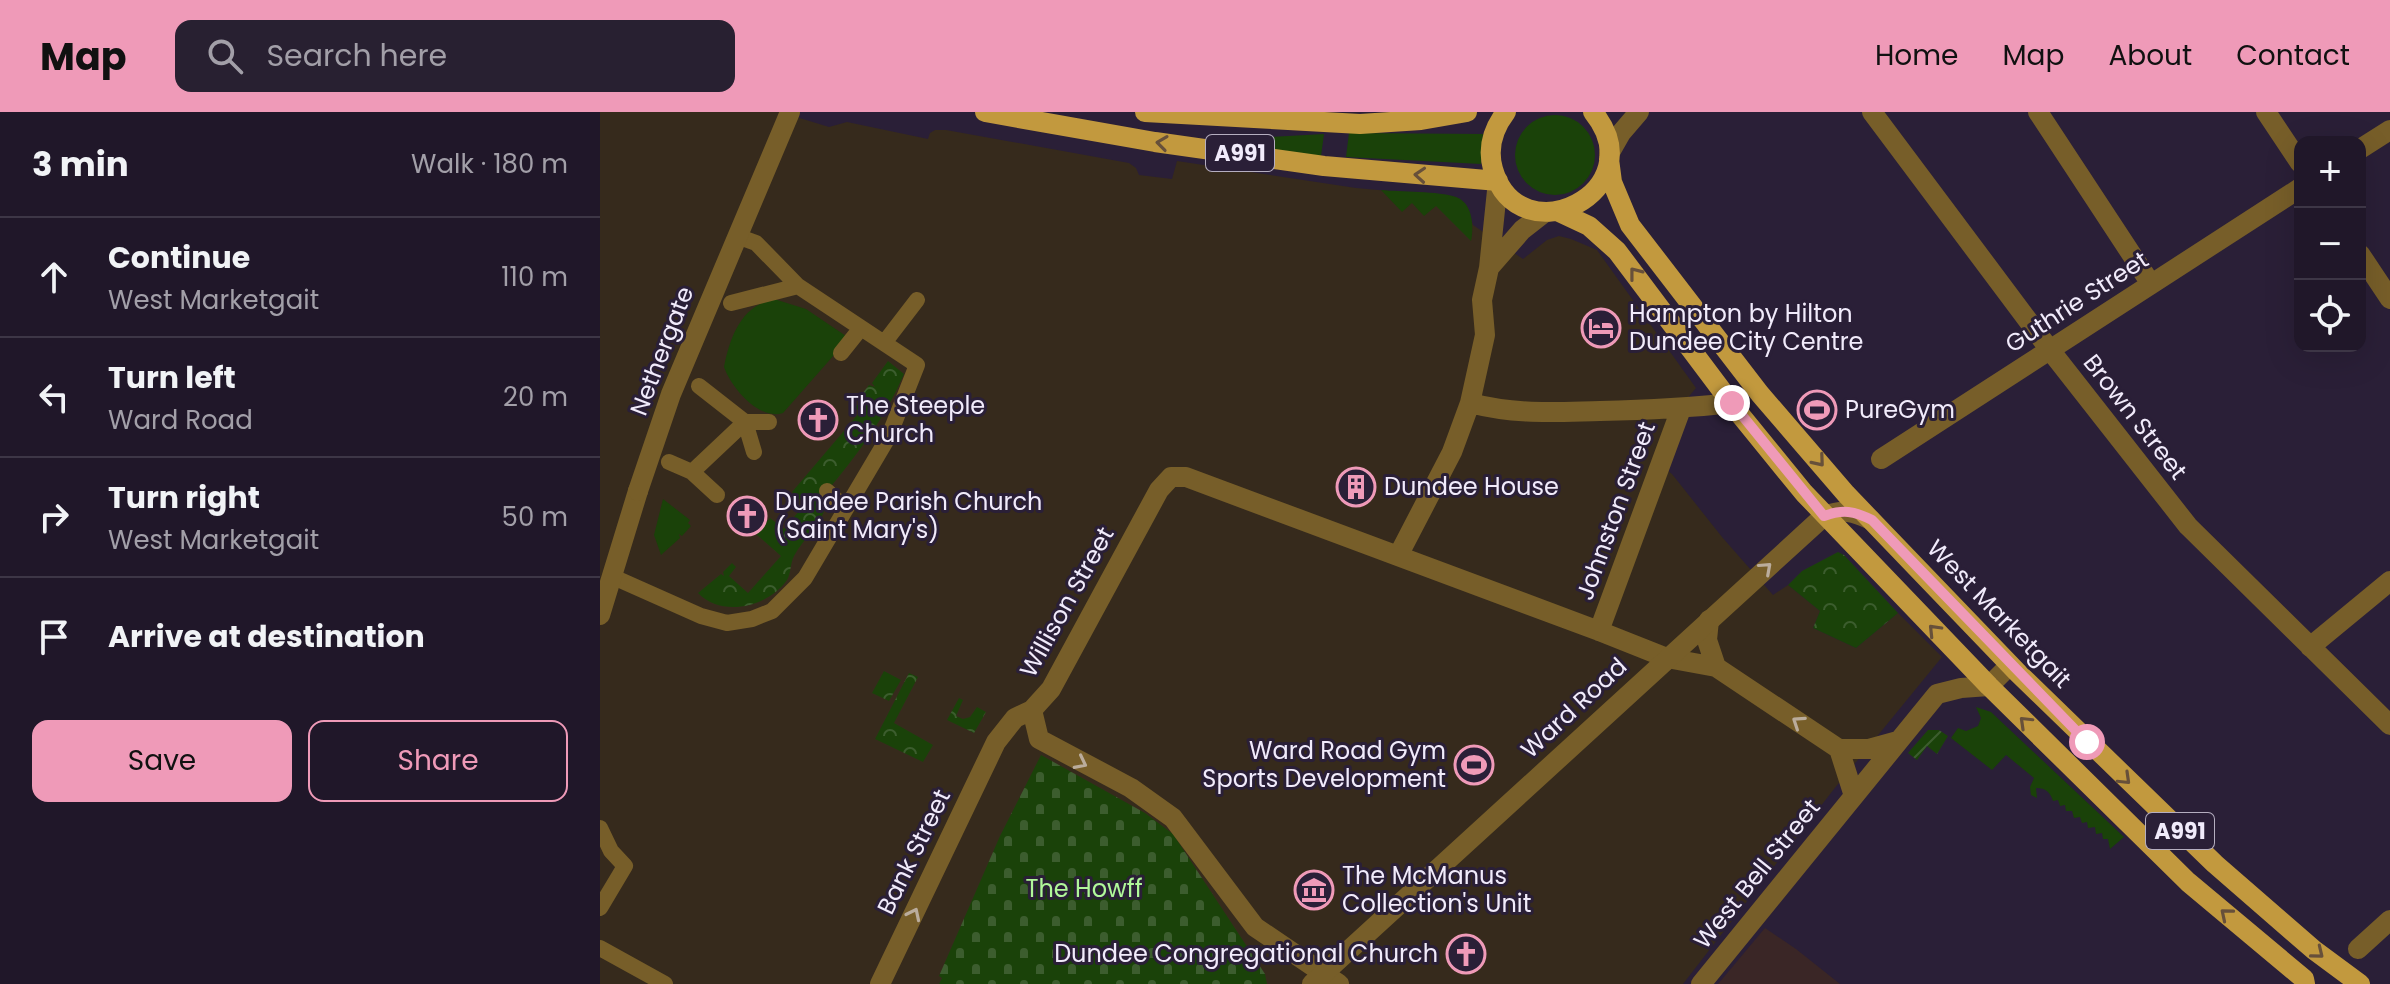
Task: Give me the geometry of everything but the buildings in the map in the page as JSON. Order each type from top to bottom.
[{"type":"main road","name":"A991","points":[[985,112],[1155,142],[1324,166],[1498,181]]},
{"type":"main road","name":"A991","points":[[1145,112],[1360,124],[1421,120],[1467,112]]},
{"type":"main road","points":[[1506,112],[1498,123],[1491,145],[1491,163],[1498,181],[1514,200],[1525,207],[1551,212],[1576,206],[1592,195],[1603,179],[1609,157],[1606,133],[1593,112]]},
{"type":"main road","name":"West Marketgait","points":[[1609,157],[1612,182],[1630,225],[1742,370],[1872,520],[2010,665],[2215,864],[2314,950],[2360,984]]},
{"type":"main road","name":"A991","points":[[1551,212],[1589,226],[1624,258],[1732,403],[1824,516],[1989,686],[2188,882],[2304,979],[2305,984]]},
{"type":"street","points":[[1609,157],[1621,133],[1639,112]]},
{"type":"street","name":"Brown Street","points":[[1872,112],[2050,350],[2188,526],[2390,725]]},
{"type":"street","points":[[2038,112],[2151,284]]},
{"type":"street","points":[[2266,112],[2294,154]]},
{"type":"street","name":"Nethergate","points":[[600,615],[671,394],[787,114]]},
{"type":"street","points":[[2366,145],[2390,130]]},
{"type":"street","points":[[1498,181],[1489,268],[1482,300],[1485,335],[1468,407],[1452,452],[1398,556],[1667,658],[1716,667],[1839,749],[1869,749],[1898,741]]},
{"type":"street","name":"Guthrie Street","points":[[1881,459],[2294,192]]},
{"type":"street","points":[[1489,268],[1522,230],[1551,212]]},
{"type":"street","points":[[620,580],[701,616],[727,623],[752,619],[772,611],[809,582],[846,509],[889,436],[921,363],[884,343],[798,286],[756,243],[745,239]]},
{"type":"street","points":[[2366,263],[2390,299]]},
{"type":"street","points":[[731,303],[798,286]]},
{"type":"street","points":[[884,343],[917,300]]},
{"type":"street","points":[[841,353],[861,328]]},
{"type":"street","points":[[699,386],[745,422],[754,452]]},
{"type":"street","points":[[1468,407],[1529,413],[1681,409],[1732,403]]},
{"type":"street","name":"Johnston Street","points":[[1599,631],[1681,409]]},
{"type":"street","points":[[692,472],[745,422],[769,422]]},
{"type":"street","points":[[669,462],[692,472],[717,495]]},
{"type":"street","name":"Willison Street","points":[[996,742],[1015,718],[1032,710],[1051,689],[1159,490],[1171,477],[1186,477],[1398,556]]},
{"type":"street","points":[[827,491],[846,509]]},
{"type":"street","points":[[1824,516],[1849,511],[1872,520]]},
{"type":"street","name":"Ward Road","points":[[1325,981],[1667,658],[1824,516]]},
{"type":"street","points":[[2310,647],[2390,581]]},
{"type":"street","points":[[1709,620],[1707,640],[1716,667]]},
{"type":"street","points":[[1989,686],[2010,665]]},
{"type":"street","name":"West Bell Street","points":[[1701,984],[1937,694],[1989,686]]},
{"type":"street","points":[[1032,710],[1039,739],[1131,788],[1173,818],[1255,927],[1325,981]]},
{"type":"street","name":"Bank Street","points":[[880,984],[996,742]]},
{"type":"street","name":"West Bell Street","points":[[1839,749],[1854,796]]},
{"type":"street","points":[[600,908],[628,863],[611,851],[604,829]]},
{"type":"street","points":[[2358,949],[2390,920]]},
{"type":"street","points":[[600,948],[665,984]]},
{"type":"shaded area","points":[[600,112],[780,112],[829,127],[847,122],[928,139],[935,130],[946,130],[1129,163],[1139,175],[1172,179],[1177,161],[1356,188],[1456,197],[1467,206],[1473,225],[1523,259],[1547,240],[1559,236],[1571,239],[1597,250],[1696,388],[1665,425],[1653,459],[1672,474],[1773,595],[1788,585],[1820,611],[1813,628],[1856,648],[1898,613],[1942,657],[1834,789],[1683,984],[600,984]]},
{"type":"shaded area","points":[[1765,928],[1796,949],[1840,984],[1718,984]]},
{"type":"green space","points":[[1555,115],[1570,118],[1583,127],[1592,140],[1595,155],[1592,170],[1583,183],[1570,192],[1555,195],[1540,192],[1527,183],[1518,170],[1515,155],[1518,140],[1527,127],[1540,118]]},
{"type":"green space","points":[[1349,133],[1483,134],[1481,164],[1346,157]]},
{"type":"green space","points":[[1324,134],[1321,156],[1231,143],[1231,139]]},
{"type":"green space","points":[[1381,190],[1440,194],[1462,200],[1471,216],[1471,241],[1436,206],[1424,216],[1412,203],[1402,212]]},
{"type":"green space","points":[[774,299],[806,309],[849,338],[783,413],[774,414],[747,400],[724,367],[739,324],[753,308]]},
{"type":"green space","points":[[888,361],[904,374],[870,435],[827,491],[821,518],[794,556],[787,580],[757,603],[732,607],[708,601],[698,593],[721,574],[724,576],[723,572],[732,563],[736,567],[729,576],[748,593],[781,556],[756,534],[770,518],[784,529],[805,504],[792,492],[860,412],[855,407],[861,402],[859,398],[869,385],[875,387],[872,383]]},
{"type":"green space","points":[[663,499],[690,520],[688,523],[691,526],[682,536],[679,534],[680,538],[661,555],[654,535]]},
{"type":"green space","points":[[1838,552],[1898,613],[1856,648],[1813,628],[1820,611],[1788,585],[1802,571]]},
{"type":"green space","points":[[884,671],[901,680],[889,701],[872,693]]},
{"type":"green space","points":[[909,673],[918,677],[894,723],[933,745],[923,762],[875,739]]},
{"type":"green space","points":[[959,698],[963,700],[956,716],[963,719],[970,717],[977,707],[986,712],[974,733],[947,720]]},
{"type":"green space","points":[[1976,707],[1991,712],[2124,837],[2110,849],[2108,839],[2103,839],[2102,833],[2096,834],[2095,827],[2088,828],[2087,822],[2082,823],[2080,817],[2074,818],[2072,811],[2066,811],[2065,805],[2060,806],[2058,800],[2053,801],[2047,791],[2036,788],[2037,798],[2031,795],[2034,778],[2006,755],[1992,770],[1951,738],[1958,728],[1966,731],[1978,726],[1981,718]]},
{"type":"green space","points":[[1928,730],[1939,730],[1948,736],[1937,754],[1927,746],[1917,760],[1908,753]]},
{"type":"green space","name":"The Howff","points":[[1041,755],[1145,813],[1173,834],[1265,974],[1267,984],[939,984],[942,978],[939,976],[1000,836]]},
{"type":"place","name":"Hampton by Hilton Dundee City Centre","points":[[1601,328]]},
{"type":"place","name":"PureGym","points":[[1817,410]]},
{"type":"place","name":"The Steeple Church","points":[[818,420]]},
{"type":"place","name":"Dundee House","points":[[1356,487]]},
{"type":"place","name":"Dundee Parish Church (Saint Mary's)","points":[[747,516]]},
{"type":"place","name":"Ward Road Gym Sports Development","points":[[1474,765]]},
{"type":"place","name":"The McManus Collection's Unit","points":[[1314,890]]},
{"type":"place","name":"Dundee Congregational Church","points":[[1466,954]]},
{"type":"route","points":[[1732,403],[1824,516],[1849,511],[1872,520],[2087,742]]}]
